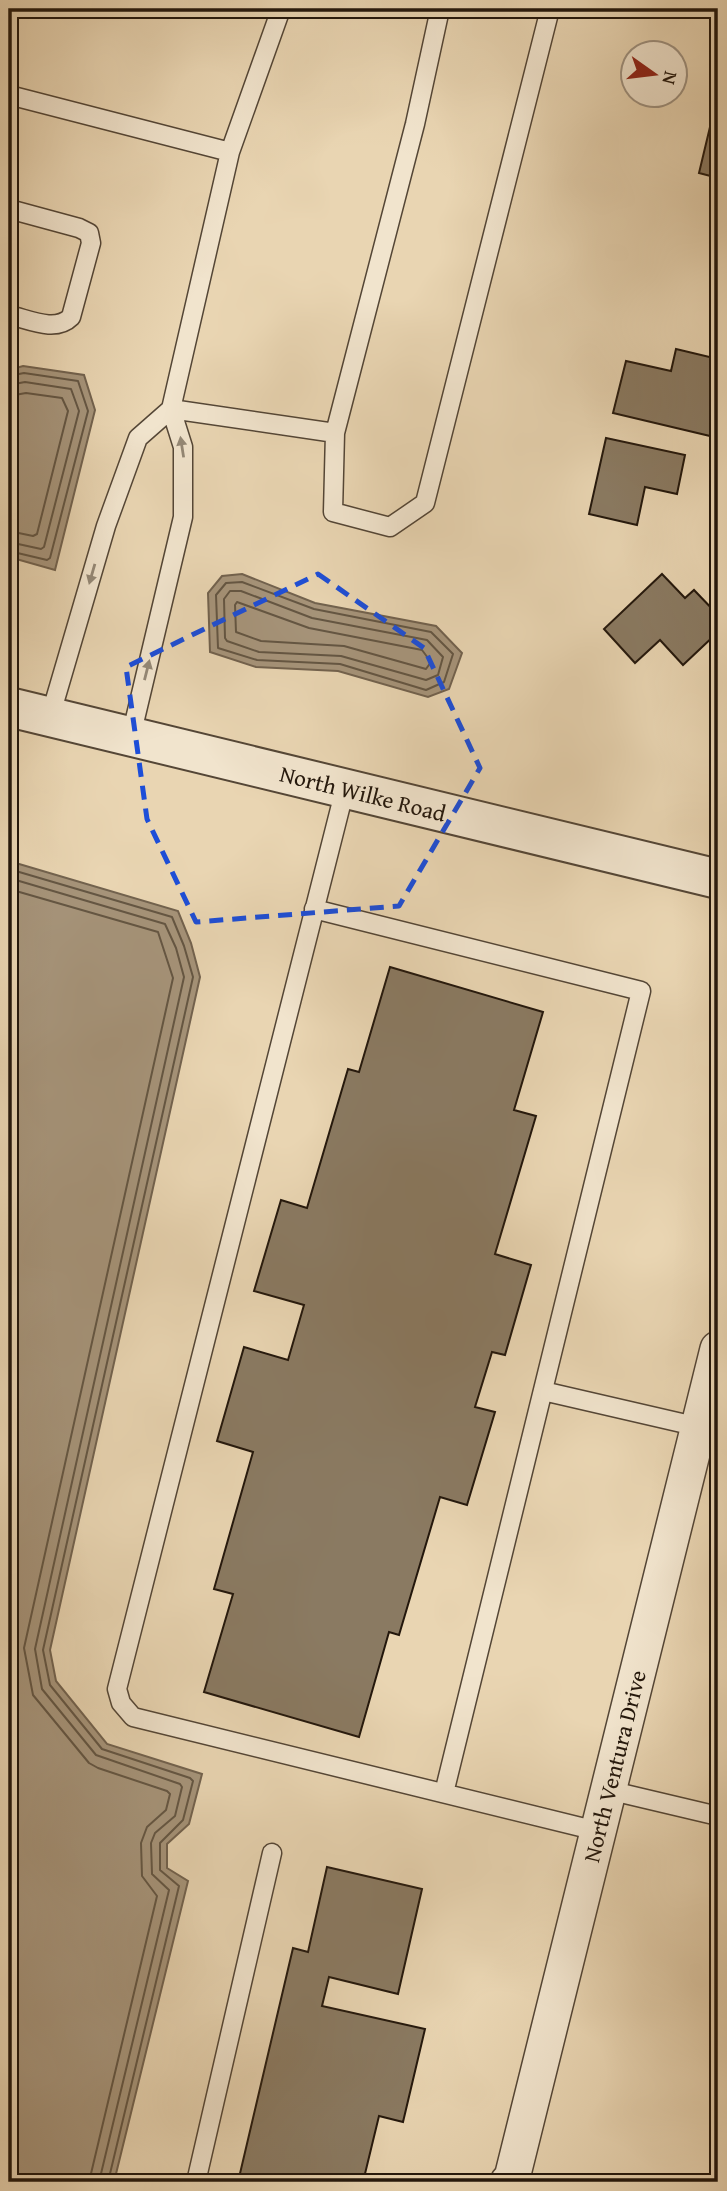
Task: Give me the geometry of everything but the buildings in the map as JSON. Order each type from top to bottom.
[{"type":"street","name":"North Wilke Road","points":[[9,707],[718,879]]},
{"type":"street","name":"North Ventura Drive","points":[[508,2182],[512,2178],[718,1351]]},
{"type":"lane","points":[[131,736],[183,517],[183,447],[171,409],[230,152],[281,9]]},
{"type":"lane","points":[[440,9],[415,124],[335,433],[333,512],[390,527],[425,503],[550,9]]},
{"type":"lane","points":[[9,95],[230,152]]},
{"type":"lane","points":[[9,209],[79,228],[89,233],[90,243],[71,317],[64,324],[54,326],[9,314]]},
{"type":"lane","points":[[50,717],[106,526],[138,438],[171,409],[335,433]]},
{"type":"lane","points":[[345,789],[117,1689],[121,1703],[133,1717],[597,1831]]},
{"type":"lane","points":[[314,909],[641,991],[444,1793]]},
{"type":"lane","points":[[543,1391],[699,1427]]},
{"type":"lane","points":[[608,1790],[718,1816]]},
{"type":"lane","points":[[196,2182],[272,1853]]},
{"type":"highlighted area","points":[[318,574],[424,648],[480,768],[399,906],[196,922],[147,819],[126,667]]},
{"type":"water","points":[[23,366],[84,375],[95,410],[55,570],[9,557],[9,370]]},
{"type":"water","points":[[242,574],[315,603],[436,626],[462,653],[449,689],[428,697],[338,671],[256,667],[210,652],[208,593],[222,576]]},
{"type":"water","points":[[9,861],[178,911],[191,943],[200,977],[50,1650],[56,1681],[107,1744],[202,1774],[189,1824],[167,1844],[167,1868],[188,1881],[114,2182],[9,2182]]}]
